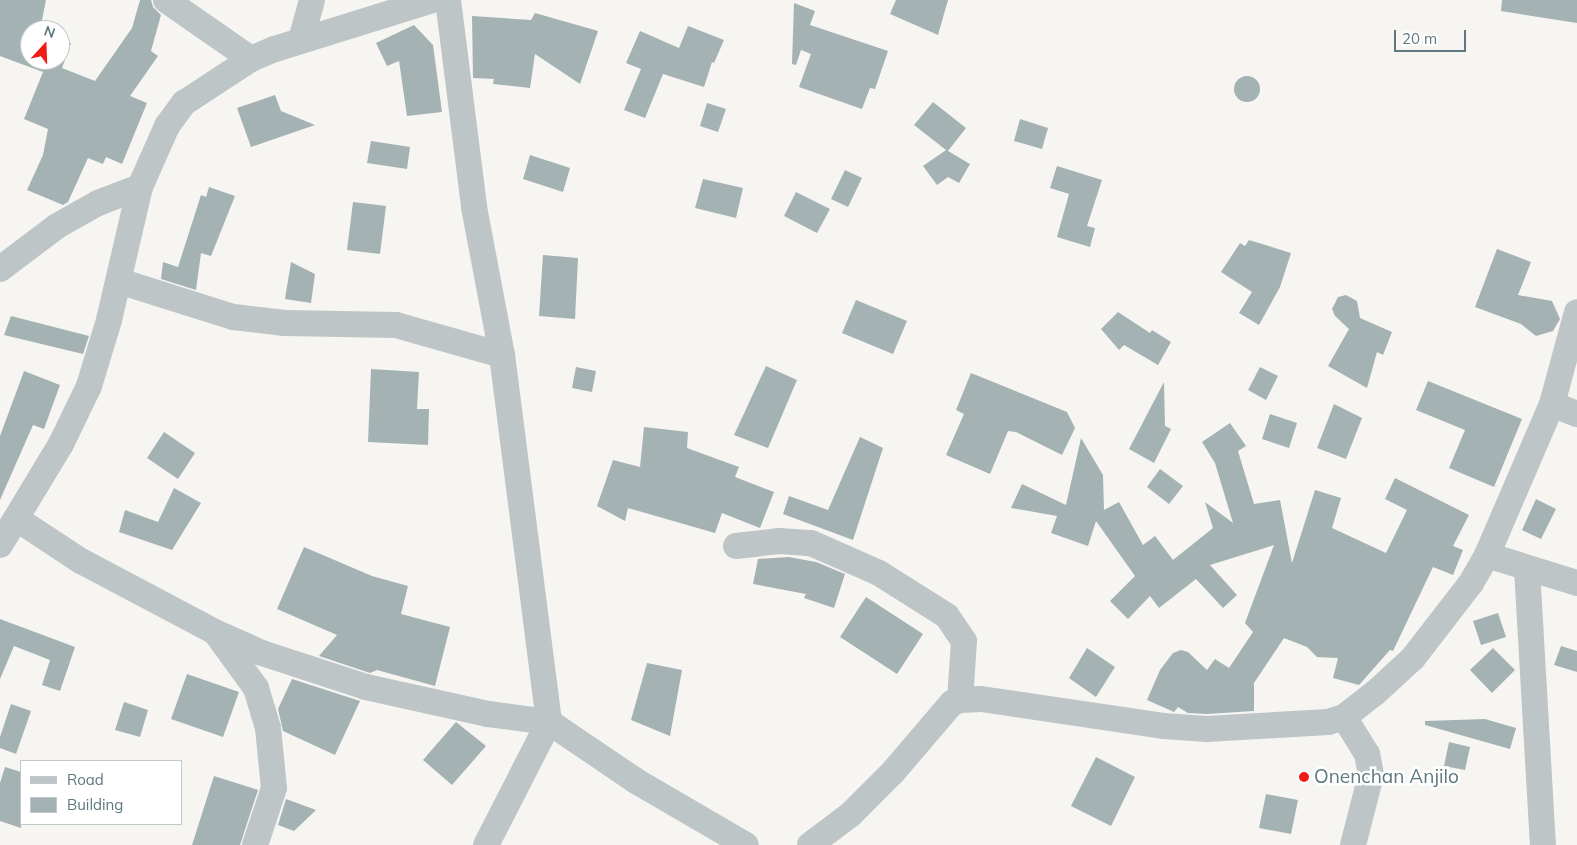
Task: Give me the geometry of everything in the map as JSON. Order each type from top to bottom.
[{"type":"street","points":[[166,0],[251,60]]},
{"type":"street","points":[[301,40],[312,0]]},
{"type":"street","points":[[0,545],[61,444],[89,386],[119,281],[140,187],[167,126],[184,103],[251,60],[301,40],[432,0]]},
{"type":"street","points":[[448,0],[474,207],[502,355],[549,722],[486,845]]},
{"type":"street","points":[[0,269],[56,226],[98,203],[140,187]]},
{"type":"street","points":[[119,281],[233,317],[286,322],[396,325],[502,355]]},
{"type":"street","points":[[810,845],[850,815],[893,772],[952,703],[960,700],[981,699],[1163,726],[1208,729],[1328,722],[1344,717],[1375,693],[1413,658],[1471,583],[1487,555],[1552,404],[1577,312]]},
{"type":"street","points":[[1552,404],[1577,414]]},
{"type":"street","points":[[17,519],[81,561],[215,632],[271,656],[366,687],[488,714],[549,722],[636,781],[746,845]]},
{"type":"street","points":[[736,546],[780,541],[810,543],[879,573],[947,616],[964,641],[960,700]]},
{"type":"street","points":[[1487,555],[1577,583]]},
{"type":"street","points":[[1527,569],[1543,845]]},
{"type":"street","points":[[215,632],[256,688],[268,728],[274,788],[255,845]]},
{"type":"street","points":[[1344,717],[1367,754],[1371,775],[1353,845]]},
{"type":"building","points":[[0,0],[46,0],[42,20],[20,20],[20,63],[0,56]]},
{"type":"building","points":[[140,0],[151,0],[153,7],[161,15],[151,51],[158,56],[130,96],[147,103],[122,164],[106,157],[103,164],[88,158],[68,202],[63,205],[27,190],[43,155],[48,129],[24,119],[43,72],[38,70],[67,70],[95,81],[132,28]]},
{"type":"building","points":[[896,0],[948,0],[938,35],[890,14]]},
{"type":"building","points":[[1502,0],[1577,0],[1577,23],[1501,11]]},
{"type":"building","points":[[794,3],[815,11],[810,25],[888,51],[875,89],[870,88],[862,109],[799,87],[811,54],[801,50],[796,65],[792,64]]},
{"type":"building","points":[[535,13],[598,31],[580,84],[535,54],[530,88],[493,84],[494,79],[473,78],[472,16],[531,20]]},
{"type":"building","points":[[414,25],[433,45],[442,112],[407,116],[399,61],[387,66],[376,43]]},
{"type":"building","points":[[688,26],[724,40],[714,63],[712,62],[704,87],[663,74],[645,118],[624,110],[641,69],[626,63],[640,31],[679,48]]},
{"type":"building","points":[[1247,76],[1256,80],[1260,89],[1256,98],[1247,102],[1238,98],[1234,89],[1238,80]]},
{"type":"building","points":[[275,95],[281,111],[315,125],[251,147],[237,108]]},
{"type":"building","points":[[933,102],[966,128],[948,151],[970,164],[959,183],[948,177],[937,185],[923,166],[946,150],[914,125]]},
{"type":"building","points":[[707,103],[726,109],[718,132],[700,126]]},
{"type":"building","points":[[1020,119],[1048,128],[1042,149],[1014,141]]},
{"type":"building","points":[[371,141],[410,147],[407,169],[367,163]]},
{"type":"building","points":[[530,155],[570,168],[563,192],[523,179]]},
{"type":"building","points":[[1057,166],[1102,180],[1087,226],[1095,228],[1090,247],[1057,237],[1069,194],[1050,188]]},
{"type":"building","points":[[845,170],[862,178],[848,207],[831,199]]},
{"type":"building","points":[[703,179],[743,188],[736,218],[695,208]]},
{"type":"building","points":[[209,187],[235,196],[211,256],[201,253],[196,290],[161,279],[163,262],[178,267],[201,195],[206,197]]},
{"type":"building","points":[[796,192],[830,209],[817,233],[784,216]]},
{"type":"building","points":[[353,202],[386,206],[380,254],[347,250]]},
{"type":"building","points":[[1249,240],[1291,253],[1280,287],[1259,325],[1239,313],[1252,292],[1221,272],[1240,243],[1245,246]]},
{"type":"building","points":[[1497,249],[1531,262],[1518,295],[1552,301],[1560,319],[1553,331],[1536,336],[1521,324],[1475,307]]},
{"type":"building","points":[[543,255],[578,258],[575,319],[539,316]]},
{"type":"building","points":[[291,262],[315,274],[311,303],[285,299]]},
{"type":"building","points":[[1346,295],[1357,301],[1360,318],[1392,332],[1383,355],[1377,352],[1367,388],[1328,366],[1349,329],[1335,316],[1332,309],[1338,297]]},
{"type":"building","points":[[856,300],[907,321],[893,354],[842,333]]},
{"type":"building","points":[[1118,312],[1150,333],[1152,330],[1171,342],[1158,365],[1124,345],[1119,350],[1101,329]]},
{"type":"building","points":[[11,316],[89,336],[83,354],[4,335]]},
{"type":"building","points":[[766,366],[797,380],[768,448],[734,435]]},
{"type":"building","points":[[576,367],[596,371],[592,392],[572,388]]},
{"type":"building","points":[[1260,367],[1278,376],[1266,400],[1248,390]]},
{"type":"building","points":[[371,369],[419,372],[417,409],[429,409],[428,445],[368,442]]},
{"type":"building","points":[[24,371],[60,385],[44,429],[33,425],[0,500],[0,436]]},
{"type":"building","points":[[971,373],[1067,412],[1075,428],[1062,455],[1016,432],[1008,431],[990,474],[946,455],[964,414],[956,410]]},
{"type":"building","points":[[1428,381],[1522,419],[1494,487],[1449,468],[1465,430],[1416,410]]},
{"type":"building","points":[[1164,382],[1165,426],[1171,429],[1154,463],[1129,449]]},
{"type":"building","points":[[1334,404],[1362,418],[1346,459],[1317,448]]},
{"type":"building","points":[[1270,414],[1297,423],[1289,448],[1262,439]]},
{"type":"building","points":[[1230,423],[1246,446],[1238,451],[1254,504],[1280,500],[1292,563],[1315,490],[1341,498],[1332,528],[1386,553],[1407,510],[1385,499],[1395,478],[1469,515],[1453,546],[1463,550],[1453,575],[1433,567],[1393,651],[1390,650],[1359,685],[1333,678],[1338,658],[1317,657],[1307,647],[1284,638],[1254,683],[1254,711],[1207,714],[1188,713],[1178,707],[1174,712],[1147,700],[1160,670],[1173,653],[1181,650],[1188,652],[1207,670],[1215,659],[1229,668],[1253,632],[1245,623],[1274,545],[1210,565],[1237,595],[1223,608],[1196,579],[1159,608],[1150,596],[1128,619],[1110,601],[1135,576],[1096,521],[1088,546],[1051,533],[1057,516],[1011,508],[1022,484],[1066,505],[1081,438],[1103,475],[1104,510],[1119,502],[1143,545],[1155,536],[1173,560],[1213,528],[1205,502],[1233,523],[1215,463],[1202,442]]},
{"type":"building","points":[[644,427],[688,432],[687,448],[739,467],[735,477],[774,492],[760,528],[722,513],[715,533],[628,508],[625,521],[597,506],[613,460],[640,467]]},
{"type":"building","points":[[164,432],[195,453],[178,479],[147,458]]},
{"type":"building","points":[[860,437],[883,448],[853,540],[783,514],[789,496],[828,510]]},
{"type":"building","points":[[1160,469],[1183,486],[1169,504],[1147,487]]},
{"type":"building","points":[[174,488],[201,503],[172,550],[119,532],[125,510],[158,522]]},
{"type":"building","points":[[1536,499],[1556,509],[1541,539],[1522,530]]},
{"type":"building","points":[[304,547],[372,576],[408,586],[401,614],[450,627],[435,686],[377,670],[370,673],[319,656],[337,635],[277,609]]},
{"type":"building","points":[[789,557],[816,562],[845,574],[834,608],[804,598],[806,594],[753,584],[758,559]]},
{"type":"building","points":[[866,597],[923,634],[897,674],[840,637]]},
{"type":"building","points":[[1498,613],[1506,637],[1481,645],[1473,621]]},
{"type":"building","points":[[0,619],[75,647],[60,691],[42,685],[50,660],[14,646],[0,679]]},
{"type":"building","points":[[1561,646],[1577,651],[1577,672],[1554,665]]},
{"type":"building","points":[[1087,648],[1115,667],[1096,697],[1069,678]]},
{"type":"building","points":[[1493,648],[1515,670],[1492,693],[1470,670]]},
{"type":"building","points":[[647,663],[682,670],[670,736],[631,720]]},
{"type":"building","points":[[187,674],[239,692],[223,737],[171,719]]},
{"type":"building","points":[[292,679],[360,701],[335,755],[283,731],[278,709]]},
{"type":"building","points":[[124,702],[148,710],[140,737],[115,730]]},
{"type":"building","points":[[11,704],[31,711],[16,754],[0,748],[0,737]]},
{"type":"building","points":[[1485,719],[1516,728],[1510,749],[1425,725],[1425,721]]},
{"type":"building","points":[[456,722],[486,746],[452,785],[423,760]]},
{"type":"building","points":[[1449,742],[1470,747],[1465,770],[1444,766]]},
{"type":"building","points":[[1096,757],[1135,777],[1111,826],[1071,806]]},
{"type":"building","points":[[5,767],[20,772],[21,828],[0,821],[0,783]]},
{"type":"building","points":[[214,776],[258,790],[240,845],[192,845]]},
{"type":"building","points":[[1266,794],[1298,800],[1291,834],[1259,828]]},
{"type":"building","points":[[286,799],[316,810],[294,831],[278,825]]},
{"type":"place","name":"Onenchan Anjilo","points":[[1304,777]]}]
